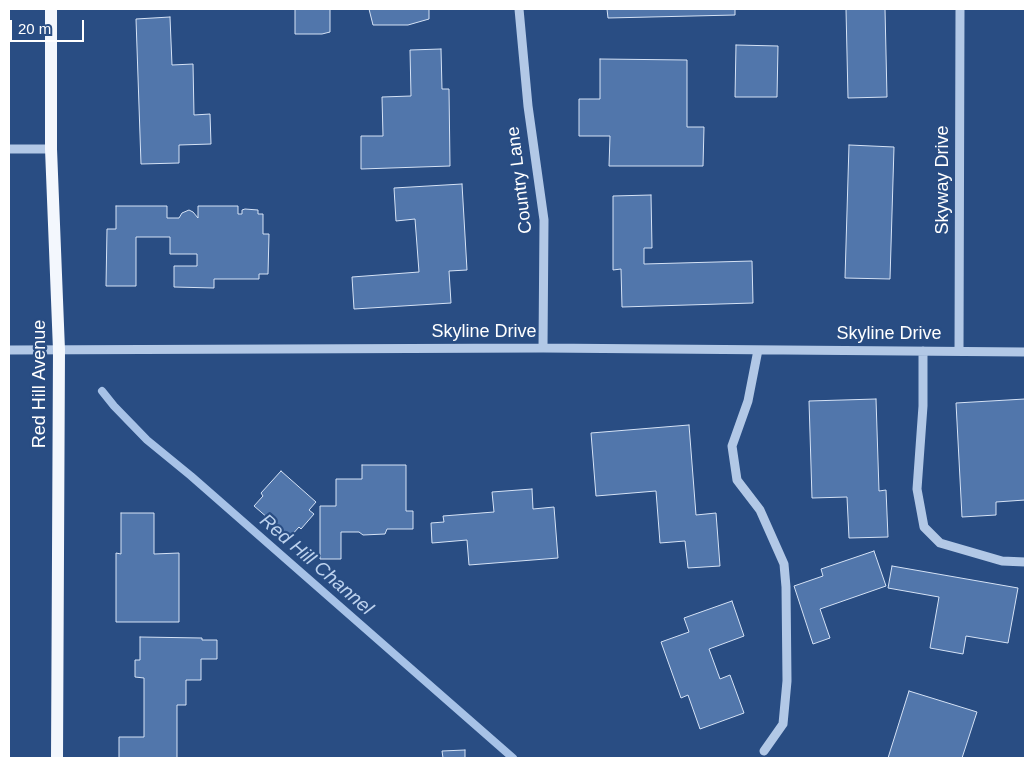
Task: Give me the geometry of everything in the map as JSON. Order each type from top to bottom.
[{"type":"main road","name":"Red Hill Avenue","points":[[51,9],[51,148],[59,350],[57,758]]},
{"type":"street","name":"Country Lane","points":[[519,9],[528,106],[544,220],[543,348]]},
{"type":"street","name":"Skyway Drive","points":[[959,351],[960,9]]},
{"type":"street","points":[[9,149],[51,148]]},
{"type":"street","name":"Skyline Drive","points":[[9,350],[543,348],[1025,352]]},
{"type":"street","points":[[758,350],[748,401],[732,446],[737,480],[760,510],[784,564],[787,682],[783,724],[764,752]]},
{"type":"street","points":[[923,351],[923,406],[917,489],[924,527],[940,543],[1002,561],[1025,562]]},
{"type":"building","points":[[295,9],[330,9],[330,32],[322,34],[295,34]]},
{"type":"building","points":[[369,9],[429,9],[429,19],[408,25],[373,25]]},
{"type":"building","points":[[607,9],[735,9],[735,15],[608,18]]},
{"type":"building","points":[[846,9],[885,9],[887,97],[848,98]]},
{"type":"building","points":[[170,17],[172,65],[193,64],[194,115],[210,114],[211,144],[179,145],[179,163],[141,164],[136,19]]},
{"type":"building","points":[[736,45],[778,46],[777,97],[735,97]]},
{"type":"building","points":[[441,49],[442,89],[449,89],[450,166],[361,169],[361,136],[383,136],[382,97],[411,96],[410,50]]},
{"type":"building","points":[[600,59],[687,60],[687,127],[704,127],[703,166],[609,166],[610,136],[579,136],[579,99],[600,99]]},
{"type":"building","points":[[849,145],[894,147],[890,279],[845,278]]},
{"type":"building","points":[[462,184],[467,270],[449,271],[451,303],[354,309],[352,277],[419,272],[415,219],[396,221],[394,188]]},
{"type":"building","points":[[651,195],[652,248],[644,248],[644,264],[752,261],[753,303],[622,307],[621,269],[613,270],[613,196]]},
{"type":"building","points":[[116,206],[167,206],[167,218],[179,218],[182,213],[189,210],[198,218],[198,206],[238,206],[238,214],[242,214],[242,210],[245,209],[258,210],[258,214],[263,214],[263,234],[269,234],[268,274],[259,274],[259,279],[214,279],[214,288],[174,287],[174,266],[197,266],[197,254],[170,254],[170,237],[136,237],[136,286],[106,286],[107,229],[116,229]]},
{"type":"building","points":[[876,399],[879,491],[886,490],[888,537],[849,538],[847,497],[812,498],[809,401]]},
{"type":"building","points":[[1025,399],[1025,500],[996,502],[996,515],[962,517],[956,403]]},
{"type":"building","points":[[689,425],[696,515],[716,513],[720,566],[688,568],[685,541],[660,543],[656,491],[596,496],[591,433]]},
{"type":"building","points":[[362,465],[406,465],[406,511],[413,511],[413,529],[387,529],[385,534],[363,535],[359,532],[341,532],[341,559],[320,559],[320,506],[336,506],[336,479],[362,479]]},
{"type":"building","points":[[281,471],[316,502],[309,510],[314,514],[301,529],[299,527],[290,537],[254,506],[263,496],[261,493]]},
{"type":"building","points":[[532,489],[533,509],[554,507],[558,558],[469,565],[467,540],[432,543],[431,523],[444,522],[443,516],[494,512],[492,492]]},
{"type":"building","points":[[121,513],[154,513],[154,554],[179,553],[179,622],[116,622],[116,553],[121,554]]},
{"type":"building","points":[[874,551],[886,586],[820,609],[830,638],[813,644],[794,586],[823,576],[821,569]]},
{"type":"building","points":[[892,566],[1018,588],[1008,643],[966,636],[963,654],[930,648],[939,597],[888,588]]},
{"type":"building","points":[[732,601],[744,636],[709,649],[720,679],[730,675],[744,713],[700,729],[688,695],[681,698],[661,642],[689,632],[684,618]]},
{"type":"building","points":[[140,637],[217,640],[217,659],[201,659],[201,680],[186,680],[186,705],[177,705],[177,758],[119,758],[119,737],[144,737],[144,678],[135,677],[135,660],[140,660]]},
{"type":"building","points":[[909,691],[977,712],[962,758],[888,758]]},
{"type":"building","points":[[465,750],[465,758],[443,758],[442,751]]},
{"type":"waterway","name":"Red Hill Channel","points":[[102,391],[147,440],[191,476],[513,758]]}]
